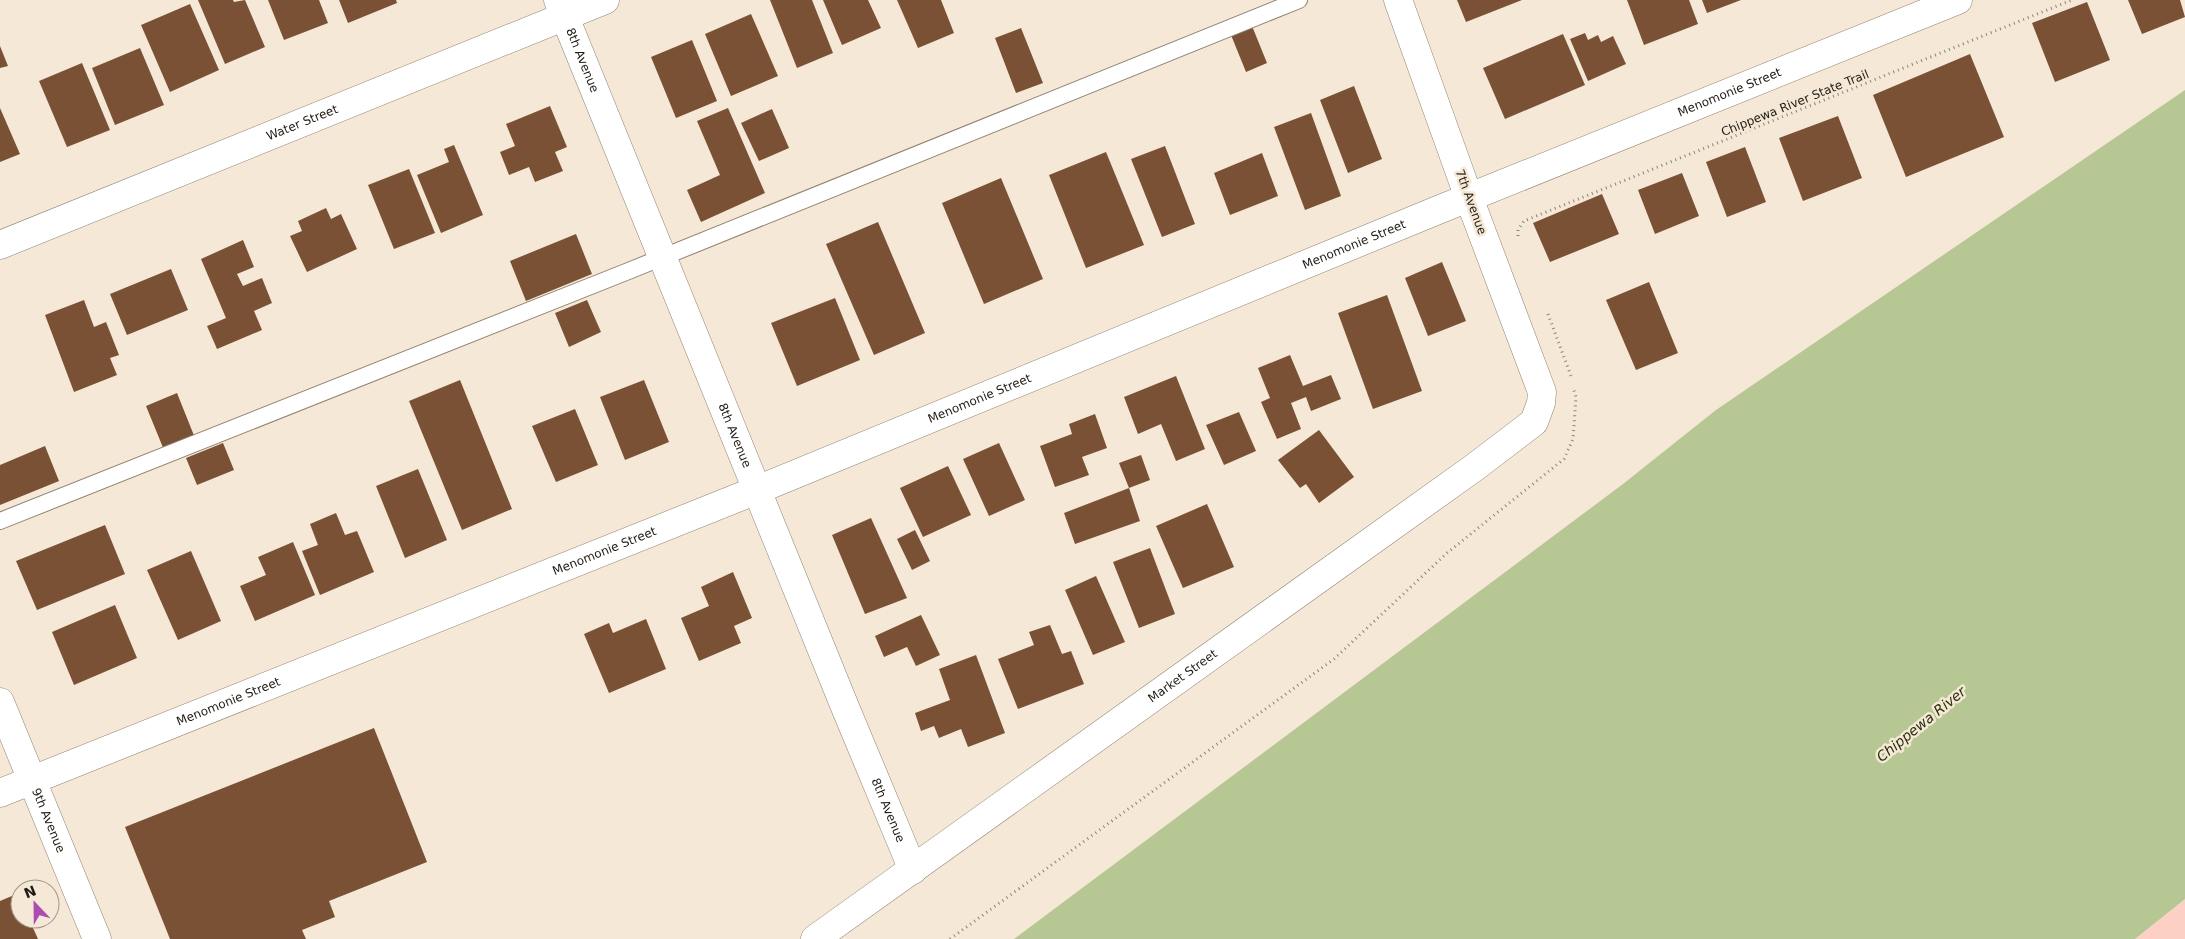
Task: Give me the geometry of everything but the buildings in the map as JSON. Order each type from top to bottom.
[{"type":"street","name":"Water Street","points":[[0,245],[561,8],[605,0]]},
{"type":"street","name":"7th Avenue","points":[[1398,0],[1469,198],[1542,392],[1542,403]]},
{"type":"street","name":"Menomonie Street","points":[[0,793],[756,490],[1958,0]]},
{"type":"street","name":"8th Avenue","points":[[561,8],[756,490],[913,870]]},
{"type":"street","name":"Market Street","points":[[815,939],[1522,433],[1534,422],[1542,403]]},
{"type":"street","name":"9th Avenue","points":[[0,702],[97,939]]},
{"type":"lane","points":[[0,521],[663,258],[1299,0]]},
{"type":"path","name":"Chippewa River State Trail","points":[[1524,221],[2072,0]]},
{"type":"path","points":[[950,939],[1334,659],[1447,553],[1564,459],[1573,439],[1575,419]]},
{"type":"shaded area","points":[[2185,899],[2185,939],[2135,939]]},
{"type":"water","name":"Chippewa River","points":[[2185,90],[2185,899],[2135,939],[1014,939],[1623,484],[1716,410]]}]
